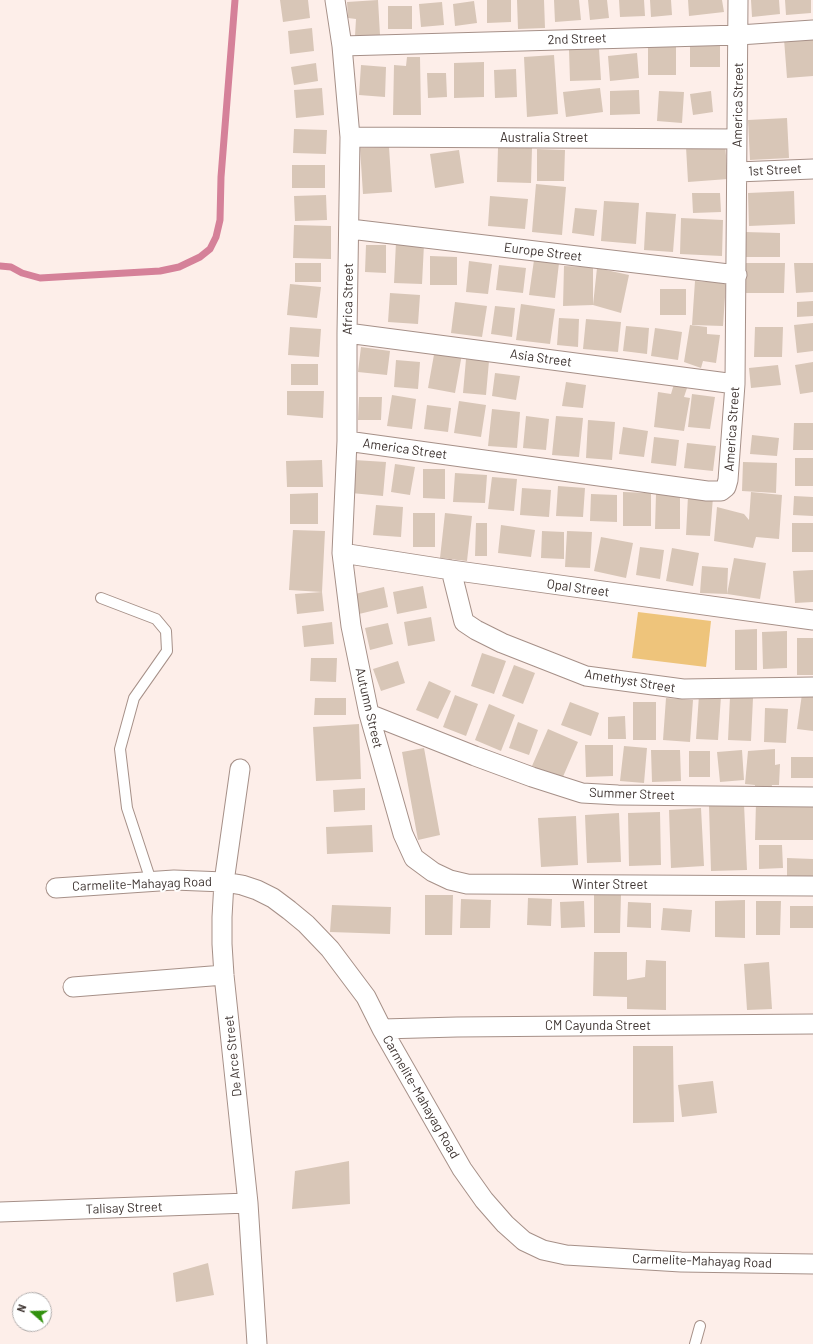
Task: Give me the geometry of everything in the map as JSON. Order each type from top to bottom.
[{"type":"street","name":"Africa Street","points":[[335,0],[342,46],[350,137],[347,441],[342,553]]},
{"type":"street","name":"America Street","points":[[347,441],[707,491],[721,491],[726,487],[728,480],[736,384],[738,0]]},
{"type":"street","name":"2nd Street","points":[[342,46],[739,35],[813,30]]},
{"type":"street","name":"Australia Street","points":[[350,137],[737,139]]},
{"type":"street","name":"1st Street","points":[[737,172],[813,169]]},
{"type":"street","name":"Europe Street","points":[[350,229],[737,275]]},
{"type":"street","name":"Asia Street","points":[[347,333],[736,384]]},
{"type":"street","name":"Opal Street","points":[[342,553],[451,570],[813,620]]},
{"type":"street","name":"Autumn Street","points":[[342,553],[351,626],[369,714],[403,834],[414,858]]},
{"type":"street","name":"Amethyst Street","points":[[451,570],[464,622],[502,643],[586,676],[683,689],[813,687]]},
{"type":"street","name":"Summer Street","points":[[369,714],[532,777],[582,792],[618,795],[813,798]]},
{"type":"street","name":"De Arce Street","points":[[240,769],[224,882],[222,917],[224,975],[248,1203],[257,1344]]},
{"type":"street","name":"Winter Street","points":[[414,858],[433,872],[450,880],[468,884],[813,886]]},
{"type":"street","name":"Carmelite-Mahayag Road","points":[[56,888],[174,880],[224,882],[242,885],[273,898],[306,924],[330,949],[353,979],[366,997],[382,1029],[462,1169],[484,1200],[505,1224],[524,1241],[543,1250],[566,1255],[681,1262],[813,1264]]},
{"type":"street","points":[[73,987],[224,975]]},
{"type":"street","name":"CM Cayunda Street","points":[[382,1029],[473,1026],[813,1024]]},
{"type":"street","name":"Talisay Street","points":[[0,1212],[248,1203]]},
{"type":"lane","points":[[101,598],[156,620],[166,631],[167,651],[134,698],[120,749],[127,808],[151,881]]},
{"type":"lane","points":[[695,1344],[700,1326]]},
{"type":"shaded area","points":[[638,612],[711,621],[706,667],[632,658]]},
{"type":"building","points":[[280,0],[308,0],[310,18],[283,22]]},
{"type":"building","points":[[378,0],[380,35],[355,36],[356,19],[348,18],[347,2]]},
{"type":"building","points":[[487,0],[511,0],[511,22],[487,23]]},
{"type":"building","points":[[517,0],[544,0],[545,28],[518,29]]},
{"type":"building","points":[[554,0],[579,0],[581,20],[555,22]]},
{"type":"building","points":[[588,0],[607,0],[609,18],[590,20]]},
{"type":"building","points":[[619,0],[644,0],[645,16],[620,17]]},
{"type":"building","points":[[650,0],[671,0],[672,15],[651,17]]},
{"type":"building","points":[[688,0],[722,0],[724,12],[689,16]]},
{"type":"building","points":[[751,0],[779,0],[780,14],[752,17]]},
{"type":"building","points":[[785,0],[811,0],[811,13],[786,15]]},
{"type":"building","points":[[474,1],[477,23],[455,26],[453,4]]},
{"type":"building","points":[[442,2],[444,25],[421,27],[419,4]]},
{"type":"building","points":[[388,6],[412,6],[412,29],[388,29]]},
{"type":"building","points":[[312,28],[314,51],[290,54],[288,31]]},
{"type":"building","points":[[813,36],[813,76],[787,78],[784,39]]},
{"type":"building","points":[[690,40],[720,40],[720,67],[690,67]]},
{"type":"building","points":[[648,44],[676,44],[676,75],[648,75]]},
{"type":"building","points":[[599,49],[601,80],[570,81],[569,50]]},
{"type":"building","points":[[637,53],[639,78],[610,81],[608,56]]},
{"type":"building","points":[[554,55],[558,114],[527,117],[524,57]]},
{"type":"building","points":[[407,57],[420,57],[421,115],[393,115],[394,65],[406,66]]},
{"type":"building","points":[[484,62],[484,97],[454,98],[454,63]]},
{"type":"building","points":[[316,63],[318,81],[294,85],[291,67]]},
{"type":"building","points":[[361,65],[386,67],[385,97],[359,95]]},
{"type":"building","points":[[516,69],[517,97],[495,98],[494,70]]},
{"type":"building","points":[[427,73],[446,73],[447,97],[428,98]]},
{"type":"building","points":[[322,88],[324,115],[296,118],[294,90]]},
{"type":"building","points":[[600,88],[603,112],[566,117],[563,92]]},
{"type":"building","points":[[639,90],[640,114],[610,115],[610,91]]},
{"type":"building","points":[[659,91],[684,92],[682,123],[657,121]]},
{"type":"building","points":[[711,91],[713,112],[693,115],[690,94]]},
{"type":"building","points":[[787,118],[789,158],[750,160],[748,120]]},
{"type":"building","points":[[294,129],[327,130],[326,154],[293,153]]},
{"type":"building","points":[[725,144],[728,179],[688,182],[686,147]]},
{"type":"building","points":[[389,147],[392,192],[363,194],[360,148]]},
{"type":"building","points":[[498,148],[532,148],[531,183],[497,182]]},
{"type":"building","points":[[537,149],[565,150],[564,181],[537,181]]},
{"type":"building","points":[[459,150],[464,183],[435,188],[430,154]]},
{"type":"building","points":[[292,165],[325,165],[325,188],[292,188]]},
{"type":"building","points":[[536,184],[566,187],[562,235],[532,232]]},
{"type":"building","points":[[794,191],[795,224],[749,226],[748,193]]},
{"type":"building","points":[[692,193],[720,193],[721,212],[693,213]]},
{"type":"building","points":[[326,195],[327,220],[295,221],[294,196]]},
{"type":"building","points":[[490,196],[528,199],[525,229],[488,226]]},
{"type":"building","points":[[604,201],[639,203],[636,244],[601,241]]},
{"type":"building","points":[[575,208],[597,210],[594,236],[572,233]]},
{"type":"building","points":[[646,212],[676,214],[673,252],[644,250]]},
{"type":"building","points":[[681,218],[723,220],[722,256],[680,254]]},
{"type":"building","points":[[294,225],[331,226],[331,259],[293,258]]},
{"type":"building","points":[[745,232],[780,233],[780,257],[744,257]]},
{"type":"building","points":[[396,242],[424,244],[422,284],[394,283]]},
{"type":"building","points":[[366,245],[386,245],[386,273],[365,272]]},
{"type":"building","points":[[430,256],[457,257],[457,285],[430,285]]},
{"type":"building","points":[[534,260],[559,263],[555,298],[529,295]]},
{"type":"building","points":[[469,261],[492,264],[488,294],[466,292]]},
{"type":"building","points":[[295,263],[321,263],[321,282],[295,282]]},
{"type":"building","points":[[746,263],[785,263],[784,293],[745,293]]},
{"type":"building","points":[[794,263],[813,263],[813,292],[796,293]]},
{"type":"building","points":[[499,265],[526,268],[523,293],[496,290]]},
{"type":"building","points":[[564,266],[593,267],[593,305],[563,306]]},
{"type":"building","points":[[597,268],[629,275],[621,313],[593,305]]},
{"type":"building","points":[[695,281],[726,283],[723,326],[692,325]]},
{"type":"building","points":[[290,284],[321,287],[317,318],[287,315]]},
{"type":"building","points":[[660,289],[686,289],[686,315],[660,315]]},
{"type":"building","points":[[390,293],[420,295],[418,324],[388,322]]},
{"type":"building","points":[[813,301],[813,316],[797,317],[797,302]]},
{"type":"building","points":[[455,302],[487,306],[482,337],[451,333]]},
{"type":"building","points":[[521,304],[555,309],[550,344],[516,340]]},
{"type":"building","points":[[495,306],[515,308],[512,337],[491,334]]},
{"type":"building","points":[[559,318],[579,319],[578,347],[557,345]]},
{"type":"building","points":[[586,319],[621,322],[618,352],[583,349]]},
{"type":"building","points":[[813,323],[813,351],[797,353],[794,325]]},
{"type":"building","points":[[690,325],[707,327],[707,334],[720,335],[716,363],[703,361],[701,368],[684,362]]},
{"type":"building","points":[[626,326],[649,328],[647,354],[623,351]]},
{"type":"building","points":[[290,327],[321,329],[319,357],[288,355]]},
{"type":"building","points":[[755,327],[783,327],[782,357],[754,357]]},
{"type":"building","points":[[655,328],[682,332],[678,360],[651,356]]},
{"type":"building","points":[[361,347],[390,351],[387,375],[358,372]]},
{"type":"building","points":[[435,349],[462,354],[455,393],[428,388]]},
{"type":"building","points":[[466,359],[489,361],[486,395],[463,393]]},
{"type":"building","points":[[396,360],[420,362],[418,389],[394,387]]},
{"type":"building","points":[[813,362],[813,392],[800,394],[795,365]]},
{"type":"building","points":[[291,364],[318,364],[318,385],[291,385]]},
{"type":"building","points":[[778,365],[781,385],[751,388],[749,368]]},
{"type":"building","points":[[495,373],[520,376],[516,400],[492,396]]},
{"type":"building","points":[[566,382],[586,385],[583,408],[562,406]]},
{"type":"building","points":[[674,384],[687,388],[684,397],[690,398],[684,431],[654,427],[658,392],[671,394]]},
{"type":"building","points":[[287,391],[324,391],[323,418],[287,415]]},
{"type":"building","points":[[692,394],[715,397],[710,429],[688,427]]},
{"type":"building","points":[[392,395],[416,399],[412,429],[387,426]]},
{"type":"building","points":[[359,397],[382,397],[381,420],[358,420]]},
{"type":"building","points":[[459,401],[486,405],[481,437],[454,433]]},
{"type":"building","points":[[427,405],[451,408],[448,432],[424,429]]},
{"type":"building","points":[[492,409],[520,412],[517,448],[488,446]]},
{"type":"building","points":[[526,416],[549,419],[546,450],[523,448]]},
{"type":"building","points":[[556,416],[583,418],[579,457],[552,455]]},
{"type":"building","points":[[588,420],[615,422],[612,460],[586,458]]},
{"type":"building","points":[[794,423],[813,423],[813,450],[793,450]]},
{"type":"building","points":[[623,427],[648,431],[644,457],[619,454]]},
{"type":"building","points":[[752,435],[779,438],[777,456],[750,454]]},
{"type":"building","points":[[654,437],[679,440],[676,466],[651,463]]},
{"type":"building","points":[[687,443],[716,446],[713,471],[684,468]]},
{"type":"building","points":[[795,458],[813,458],[813,486],[795,486]]},
{"type":"building","points":[[322,460],[323,487],[287,487],[286,461]]},
{"type":"building","points":[[354,460],[386,462],[383,496],[351,493]]},
{"type":"building","points":[[743,462],[777,463],[776,493],[742,491]]},
{"type":"building","points":[[395,464],[415,467],[410,495],[391,492]]},
{"type":"building","points":[[423,469],[445,469],[445,499],[423,498]]},
{"type":"building","points":[[455,473],[487,475],[485,503],[453,502]]},
{"type":"building","points":[[492,477],[517,479],[514,511],[488,509]]},
{"type":"building","points":[[558,486],[585,488],[583,517],[556,516]]},
{"type":"building","points":[[522,488],[551,490],[549,517],[520,515]]},
{"type":"building","points":[[623,492],[651,493],[651,526],[623,526]]},
{"type":"building","points":[[751,492],[782,495],[779,539],[756,537],[753,548],[714,541],[717,507],[744,514],[749,520]]},
{"type":"building","points":[[318,493],[318,524],[290,524],[290,494]]},
{"type":"building","points":[[591,494],[617,495],[617,522],[590,521]]},
{"type":"building","points":[[656,494],[680,494],[680,529],[655,529]]},
{"type":"building","points":[[688,496],[713,497],[710,536],[686,535]]},
{"type":"building","points":[[794,496],[813,497],[813,516],[793,515]]},
{"type":"building","points":[[376,505],[403,507],[401,537],[373,535]]},
{"type":"building","points":[[413,513],[435,513],[435,547],[413,547]]},
{"type":"building","points":[[445,513],[472,516],[467,561],[440,558]]},
{"type":"building","points":[[476,523],[487,523],[487,556],[475,556]]},
{"type":"building","points":[[792,523],[813,523],[813,552],[792,552]]},
{"type":"building","points":[[501,525],[535,530],[531,557],[498,553]]},
{"type":"building","points":[[293,530],[325,531],[322,592],[289,590]]},
{"type":"building","points":[[542,531],[564,532],[564,559],[541,558]]},
{"type":"building","points":[[567,531],[592,532],[590,568],[565,567]]},
{"type":"building","points":[[601,537],[633,543],[626,578],[594,571]]},
{"type":"building","points":[[640,547],[664,550],[660,579],[636,575]]},
{"type":"building","points":[[672,548],[699,553],[693,586],[666,581]]},
{"type":"building","points":[[734,558],[766,563],[760,599],[727,594]]},
{"type":"building","points":[[702,566],[728,568],[727,594],[700,593]]},
{"type":"building","points":[[813,570],[813,602],[795,603],[793,571]]},
{"type":"building","points":[[423,586],[427,608],[397,614],[393,592]]},
{"type":"building","points":[[384,587],[388,607],[359,614],[355,594]]},
{"type":"building","points":[[322,592],[324,611],[297,614],[295,594]]},
{"type":"building","points":[[431,617],[435,641],[408,646],[404,622]]},
{"type":"building","points":[[332,622],[334,644],[304,647],[302,626]]},
{"type":"building","points":[[388,623],[393,644],[370,650],[365,628]]},
{"type":"building","points":[[757,629],[757,670],[735,670],[735,630]]},
{"type":"building","points":[[787,631],[787,668],[763,669],[762,632]]},
{"type":"building","points":[[797,638],[813,638],[813,675],[797,675]]},
{"type":"building","points":[[482,653],[506,661],[494,694],[471,686]]},
{"type":"building","points":[[311,658],[337,658],[336,682],[310,681]]},
{"type":"building","points":[[398,661],[405,683],[381,691],[373,669]]},
{"type":"building","points":[[514,665],[535,673],[523,704],[502,696]]},
{"type":"building","points":[[429,681],[451,691],[438,719],[416,710]]},
{"type":"building","points":[[802,694],[813,695],[813,731],[797,729]]},
{"type":"building","points":[[455,695],[478,704],[466,736],[443,727]]},
{"type":"building","points":[[699,695],[721,696],[718,740],[696,739]]},
{"type":"building","points":[[730,697],[753,698],[751,741],[728,740]]},
{"type":"building","points":[[315,698],[346,698],[346,715],[314,715]]},
{"type":"building","points":[[666,698],[693,700],[690,742],[663,740]]},
{"type":"building","points":[[570,702],[599,713],[591,736],[561,725]]},
{"type":"building","points":[[633,702],[656,702],[656,740],[633,740]]},
{"type":"building","points":[[489,704],[515,715],[501,751],[475,740]]},
{"type":"building","points":[[765,708],[788,709],[786,743],[764,742]]},
{"type":"building","points":[[625,716],[626,739],[608,739],[608,717]]},
{"type":"building","points":[[518,722],[538,730],[529,755],[509,748]]},
{"type":"building","points":[[359,724],[361,779],[316,781],[313,727]]},
{"type":"building","points":[[548,729],[578,742],[562,779],[532,766]]},
{"type":"building","points":[[585,745],[613,745],[613,776],[586,777]]},
{"type":"building","points":[[624,746],[647,748],[644,783],[620,781]]},
{"type":"building","points":[[424,748],[440,835],[418,840],[402,752]]},
{"type":"building","points":[[775,749],[775,765],[780,764],[779,785],[772,785],[771,790],[755,789],[755,785],[745,784],[748,751]]},
{"type":"building","points":[[651,750],[680,750],[681,781],[652,782]]},
{"type":"building","points":[[742,750],[744,780],[720,782],[717,752]]},
{"type":"building","points":[[689,751],[710,751],[710,777],[689,777]]},
{"type":"building","points":[[791,757],[813,757],[813,778],[791,778]]},
{"type":"building","points":[[365,788],[365,810],[334,812],[333,790]]},
{"type":"building","points":[[756,802],[813,802],[813,840],[755,840]]},
{"type":"building","points":[[744,804],[747,870],[711,871],[709,806]]},
{"type":"building","points":[[701,808],[704,866],[671,868],[669,810]]},
{"type":"building","points":[[660,812],[661,865],[629,866],[628,813]]},
{"type":"building","points":[[619,813],[621,862],[587,863],[585,815]]},
{"type":"building","points":[[576,816],[578,865],[541,867],[538,818]]},
{"type":"building","points":[[372,825],[373,852],[327,854],[326,827]]},
{"type":"building","points":[[759,845],[782,845],[783,868],[759,869]]},
{"type":"building","points":[[787,858],[813,859],[813,884],[787,884]]},
{"type":"building","points":[[594,893],[621,894],[620,933],[594,933]]},
{"type":"building","points":[[425,895],[453,895],[452,935],[425,935]]},
{"type":"building","points":[[528,898],[552,899],[551,926],[527,925]]},
{"type":"building","points":[[461,899],[491,900],[490,928],[460,928]]},
{"type":"building","points":[[745,900],[745,938],[715,937],[715,901]]},
{"type":"building","points":[[584,901],[585,927],[561,928],[560,902]]},
{"type":"building","points":[[756,901],[781,901],[780,935],[756,935]]},
{"type":"building","points":[[628,902],[651,903],[651,928],[627,927]]},
{"type":"building","points":[[332,905],[391,907],[390,934],[330,932]]},
{"type":"building","points":[[790,906],[813,906],[813,928],[790,928]]},
{"type":"building","points":[[663,908],[692,910],[690,932],[661,930]]},
{"type":"building","points":[[594,952],[627,952],[627,980],[645,977],[646,960],[666,961],[666,1010],[627,1009],[627,997],[593,996]]},
{"type":"building","points":[[769,962],[772,1009],[747,1010],[744,964]]},
{"type":"building","points":[[633,1046],[673,1046],[674,1122],[633,1123]]},
{"type":"building","points":[[713,1081],[717,1113],[682,1117],[678,1085]]},
{"type":"building","points":[[349,1161],[350,1204],[292,1209],[295,1171]]},
{"type":"building","points":[[208,1263],[214,1295],[176,1302],[173,1273]]},
{"type":"waterway","points":[[0,266],[11,267],[22,273],[40,278],[160,271],[179,267],[200,257],[210,249],[216,237],[220,220],[221,177],[235,0]]}]
